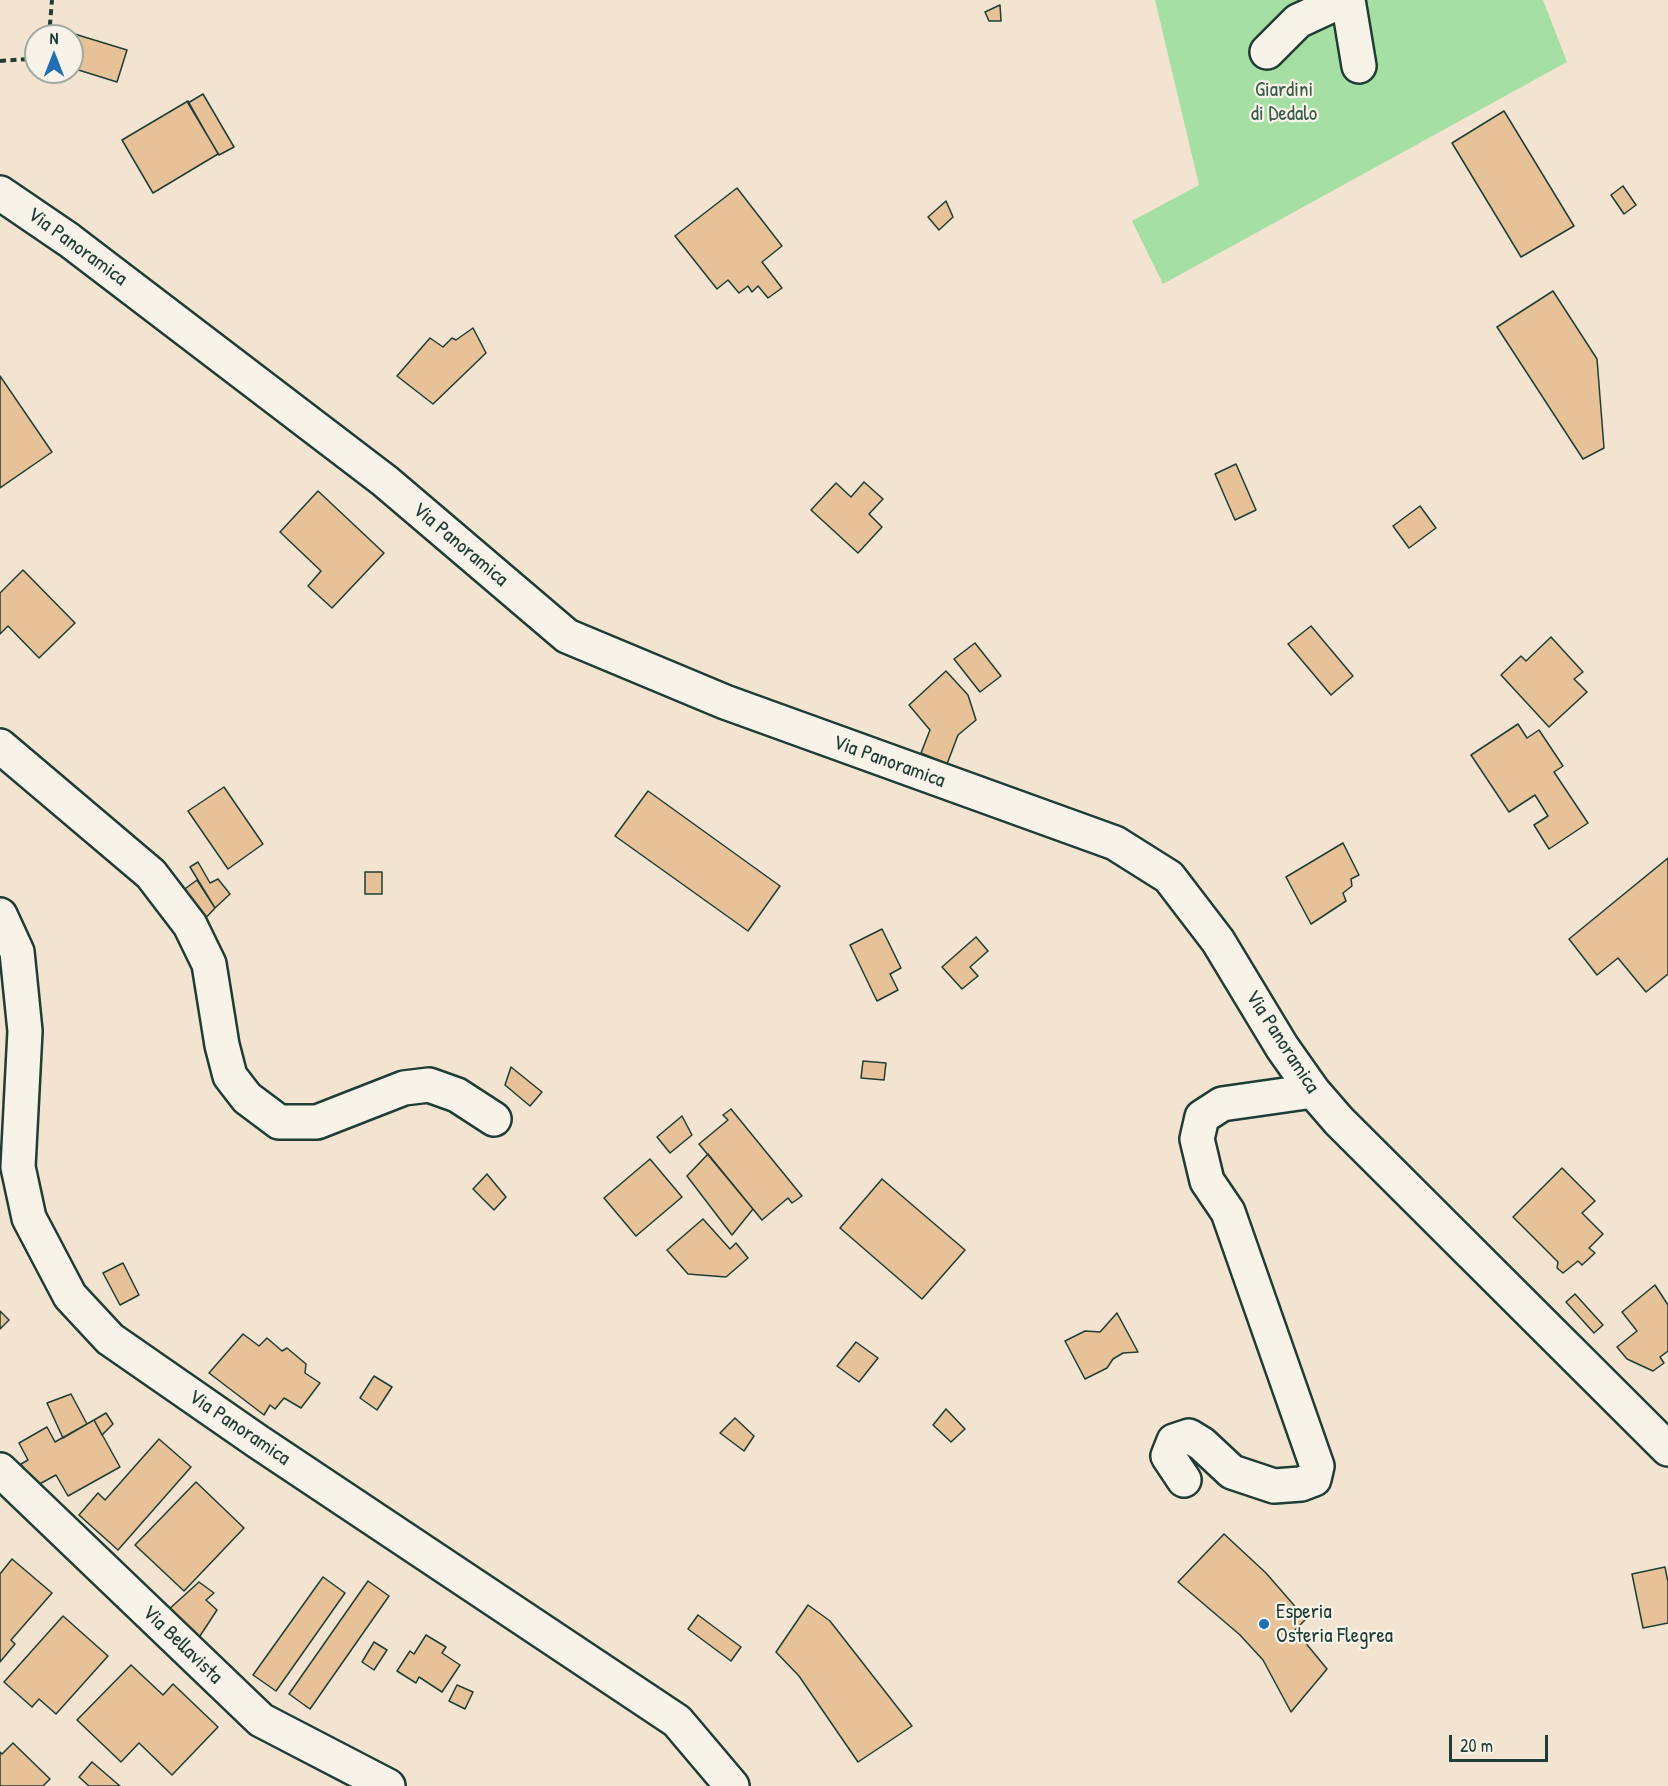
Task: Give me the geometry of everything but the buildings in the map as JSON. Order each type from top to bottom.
[{"type":"street","points":[[1267,52],[1298,21],[1345,0],[1359,66]]},
{"type":"street","name":"Via Panoramica","points":[[0,193],[69,240],[385,481],[567,636],[725,702],[1115,843],[1169,877],[1218,941],[1282,1047],[1313,1091],[1339,1121],[1668,1449]]},
{"type":"street","points":[[0,746],[151,874],[190,925],[209,964],[230,1076],[247,1098],[279,1122],[317,1122],[404,1088],[429,1085],[457,1095],[494,1119]]},
{"type":"street","name":"Via Panoramica","points":[[0,915],[17,952],[25,1031],[18,1167],[29,1218],[70,1296],[110,1339],[129,1353],[257,1442],[677,1721],[732,1786]]},
{"type":"street","points":[[1184,1480],[1168,1456],[1174,1442],[1189,1436],[1202,1444],[1232,1472],[1274,1486],[1301,1484],[1314,1479],[1317,1466],[1228,1212],[1207,1181],[1197,1139],[1202,1117],[1222,1104],[1313,1091]]},
{"type":"street","name":"Via Bellavista","points":[[0,1470],[261,1720],[388,1786]]},
{"type":"path","points":[[50,24],[52,0]]},
{"type":"path","points":[[0,61],[24,59]]},
{"type":"green space","name":"Giardini di Dedalo","points":[[1155,0],[1543,0],[1567,62],[1163,284],[1132,221],[1199,185]]},
{"type":"place","name":"Esperia Osteria Flegrea","points":[[1264,1624]]}]
